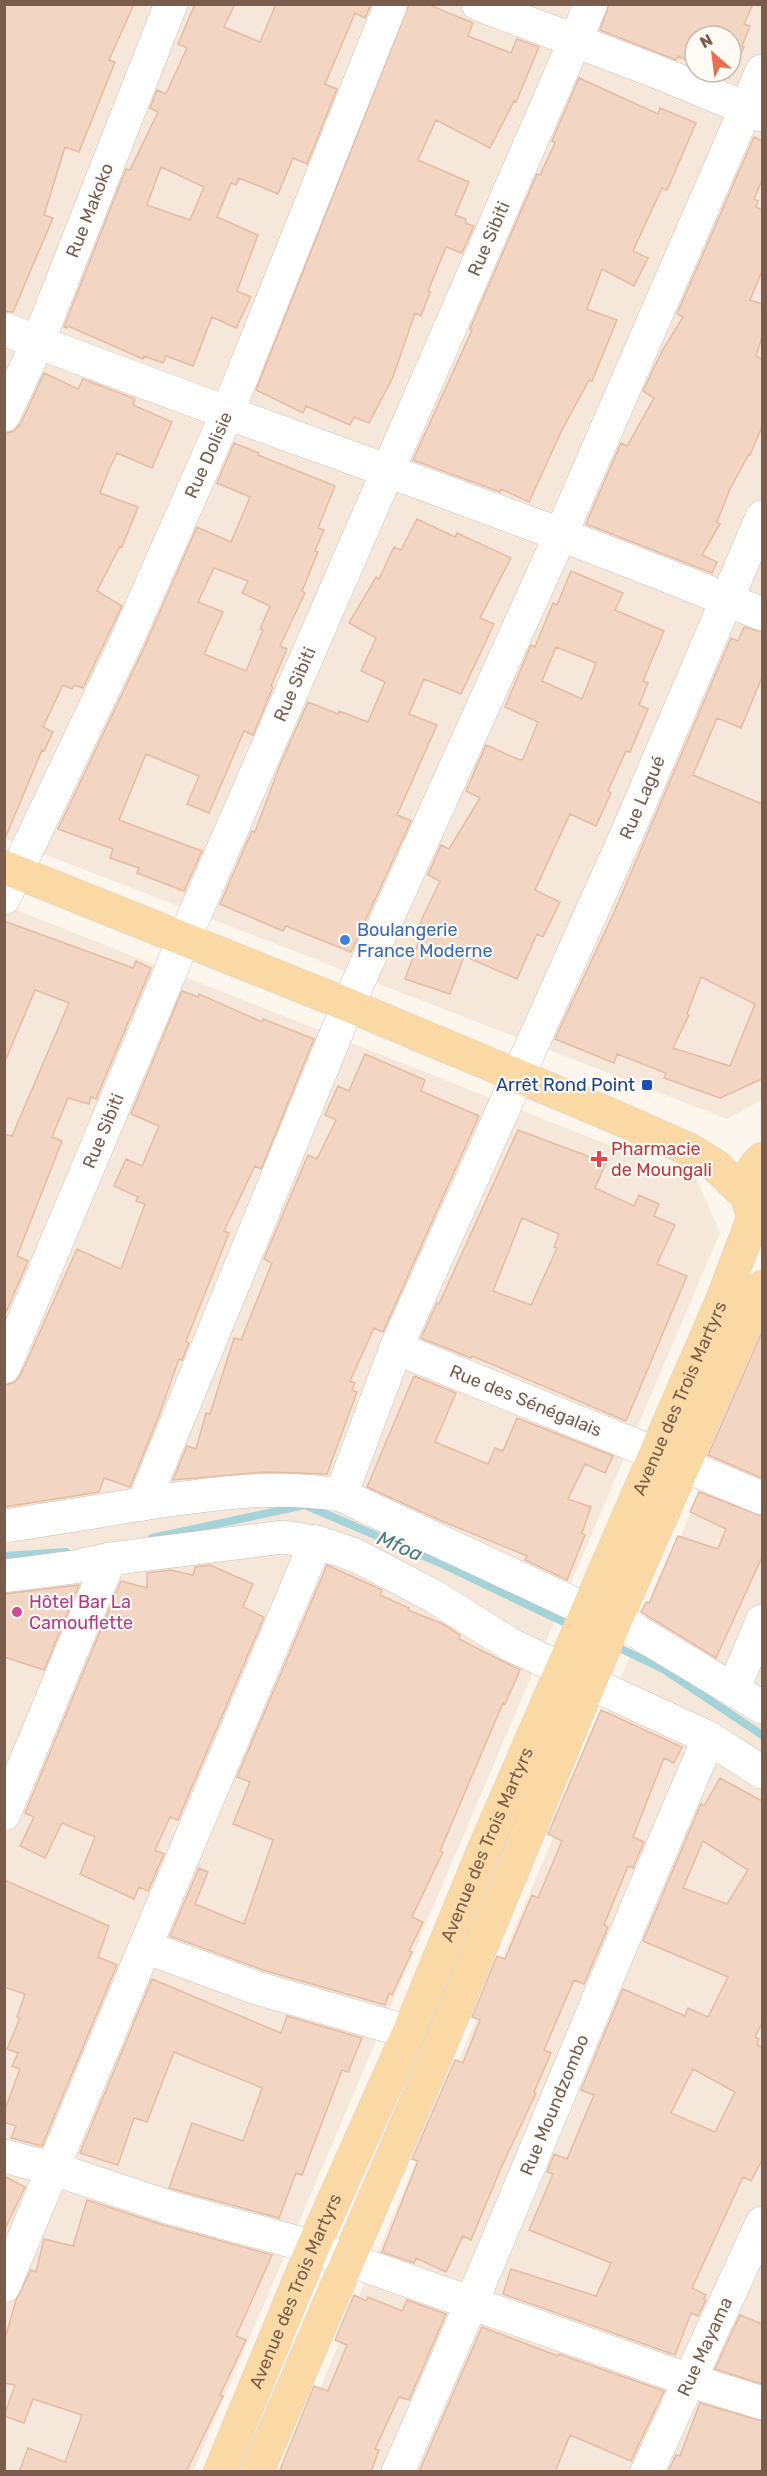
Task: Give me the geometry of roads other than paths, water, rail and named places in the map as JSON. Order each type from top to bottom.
[{"type":"main road","points":[[8,879],[184,939],[348,1005],[690,1150],[717,1167],[754,1213]]},
{"type":"main road","points":[[690,1150],[762,1154]]},
{"type":"main road","name":"Avenue des Trois Martyrs","points":[[669,1459],[754,1213],[750,1175],[762,1159]]},
{"type":"main road","name":"Avenue des Trois Martyrs","points":[[257,2472],[350,2259],[597,1624],[669,1459],[762,1287]]},
{"type":"main road","name":"Avenue des Trois Martyrs","points":[[220,2472],[313,2247],[409,2032],[578,1671]]},
{"type":"street","name":"Rue Makoko","points":[[4,415],[38,342],[171,4]]},
{"type":"street","name":"Rue Dolisie","points":[[8,879],[127,640],[228,411],[391,4]]},
{"type":"street","points":[[478,4],[755,111]]},
{"type":"street","name":"Rue Sibiti","points":[[4,1367],[184,939],[591,4]]},
{"type":"street","points":[[143,1504],[348,1005],[755,111],[762,71]]},
{"type":"street","points":[[4,329],[228,411],[388,473],[473,501],[561,534],[762,614]]},
{"type":"street","name":"Rue Lagué","points":[[341,1495],[396,1348],[628,831],[762,517]]},
{"type":"street","name":"Rue des Sénégalais","points":[[396,1348],[762,1498]]},
{"type":"street","points":[[4,1526],[220,1492],[271,1489],[310,1490],[341,1495],[597,1624],[734,1688],[762,1707]]},
{"type":"street","points":[[4,1576],[74,1568],[110,1559],[283,1537],[316,1542],[355,1555],[435,1597],[511,1645],[578,1671],[709,1738],[762,1772]]},
{"type":"street","points":[[4,2286],[316,1542]]},
{"type":"street","points":[[4,1814],[110,1559]]},
{"type":"street","points":[[734,1688],[762,1621]]},
{"type":"street","name":"Rue Moundzombo","points":[[398,2472],[472,2305],[652,1869],[709,1738]]},
{"type":"street","points":[[145,1947],[257,1988],[409,2032]]},
{"type":"street","points":[[4,2156],[54,2169],[168,2207],[350,2259],[472,2305],[762,2403]]},
{"type":"street","name":"Rue Mayama","points":[[647,2472],[762,2223]]},
{"type":"waterway","name":"Mfoa","points":[[152,1538],[305,1505],[440,1563],[572,1626]]},
{"type":"waterway","name":"Mfoa","points":[[4,1556],[66,1552]]},
{"type":"waterway","name":"Mfoa","points":[[613,1645],[663,1669],[762,1735]]},
{"type":"place","name":"Boulangerie France Moderne","points":[[345,940]]},
{"type":"place","name":"Arrêt Rond Point","points":[[647,1085]]},
{"type":"place","name":"Pharmacie de Moungali","points":[[599,1159]]},
{"type":"place","name":"Hôtel Bar La Camouflette","points":[[17,1612]]}]
